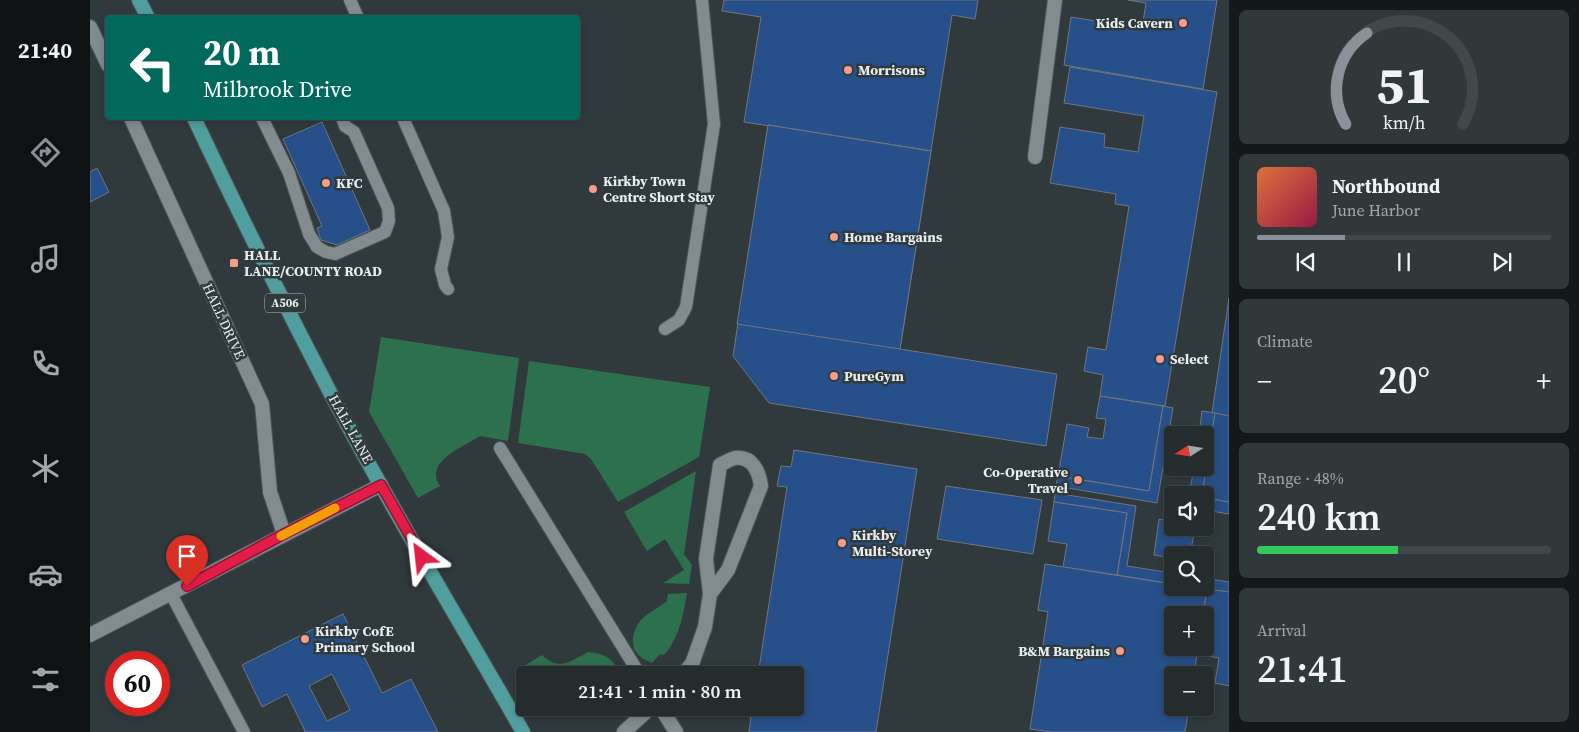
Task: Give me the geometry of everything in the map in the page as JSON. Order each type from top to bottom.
[{"type":"main road","points":[[140,0],[147,15]]},
{"type":"main road","name":"HALL LANE","points":[[195,120],[246,228],[332,397],[523,732]]},
{"type":"street","points":[[1035,157],[1056,0]]},
{"type":"street","points":[[90,27],[105,59]]},
{"type":"street","name":"HALL DRIVE","points":[[132,120],[262,404],[270,492],[284,534]]},
{"type":"street","points":[[690,666],[705,628],[710,594],[706,559],[720,465],[734,458],[749,460],[759,472],[762,486],[728,570],[710,594]]},
{"type":"street","points":[[90,635],[381,485]]},
{"type":"street","points":[[624,732],[641,716]]},
{"type":"street","points":[[666,716],[676,732]]},
{"type":"lane","points":[[350,0],[357,15]]},
{"type":"lane","points":[[665,328],[679,320],[686,307],[714,124],[702,0]]},
{"type":"lane","points":[[263,120],[288,173],[317,248],[335,254],[385,232],[389,221],[388,208],[354,132],[345,126],[343,120]]},
{"type":"lane","points":[[404,120],[444,211],[448,237],[441,269],[445,285],[448,289]]},
{"type":"lane","points":[[500,448],[634,666]]},
{"type":"lane","points":[[171,594],[244,732]]},
{"type":"green space","points":[[381,337],[519,358],[508,441],[480,436],[455,450],[447,456],[437,470],[436,477],[440,486],[418,498],[369,412]]},
{"type":"green space","points":[[529,361],[710,387],[699,457],[618,502],[591,459],[585,454],[518,443]]},
{"type":"green space","points":[[696,471],[684,554],[692,565],[689,584],[663,583],[684,570],[665,539],[647,551],[624,512]]},
{"type":"green space","points":[[687,593],[680,625],[674,640],[665,654],[659,655],[652,663],[641,657],[636,652],[633,643],[634,633],[638,624],[644,617],[667,601],[668,594]]},
{"type":"green space","points":[[588,652],[600,654],[608,658],[616,666],[524,666],[542,655],[554,663],[570,662]]},
{"type":"building","name":"Morrisons","points":[[724,0],[978,0],[975,19],[952,15],[931,151],[744,122],[761,17],[722,11]]},
{"type":"building","points":[[1128,0],[1217,0],[1203,89],[1064,65],[1071,17],[1142,28],[1146,3]]},
{"type":"building","points":[[1070,67],[1217,92],[1165,406],[1100,396],[1103,375],[1084,371],[1088,347],[1106,350],[1129,206],[1115,204],[1116,194],[1050,183],[1060,127],[1105,134],[1104,147],[1138,152],[1144,116],[1064,103]]},
{"type":"building","name":"KFC","points":[[322,122],[370,230],[337,245],[321,240],[317,228],[322,226],[283,139]]},
{"type":"building","points":[[768,125],[931,151],[900,349],[1057,374],[1046,446],[769,403],[733,356]]},
{"type":"building","name":"Home Bargains","points":[[768,125],[931,151],[900,349],[737,324]]},
{"type":"building","points":[[97,168],[109,192],[90,202],[90,172]]},
{"type":"building","points":[[1229,298],[1229,416],[1212,413]]},
{"type":"building","points":[[1100,396],[1163,406],[1149,491],[1058,476],[1067,424],[1089,428],[1087,437],[1103,439],[1106,419],[1096,418]]},
{"type":"building","points":[[1163,406],[1173,408],[1170,426],[1164,426],[1164,461],[1157,503],[1056,486],[1058,476],[1149,491]]},
{"type":"building","points":[[1202,411],[1215,413],[1213,426],[1200,426]]},
{"type":"building","points":[[1215,413],[1229,416],[1229,502],[1214,500],[1214,486],[1203,486],[1205,476],[1214,476],[1213,426]]},
{"type":"building","name":"Kirkby Multi-Storey","points":[[794,450],[917,469],[876,732],[749,732],[751,716],[804,716],[804,666],[759,666],[787,487],[777,486],[781,466],[791,467]]},
{"type":"building","points":[[1193,476],[1205,476],[1203,486],[1191,486]]},
{"type":"building","points":[[946,486],[1042,500],[1033,554],[937,539]]},
{"type":"building","points":[[1055,493],[1136,506],[1127,566],[1164,572],[1164,583],[1117,575],[1127,513],[1054,502]]},
{"type":"building","points":[[1214,500],[1229,502],[1229,514],[1214,512]]},
{"type":"building","points":[[1054,502],[1127,513],[1117,575],[1063,567],[1067,544],[1048,541]]},
{"type":"building","points":[[1159,519],[1164,520],[1164,536],[1194,536],[1192,546],[1164,546],[1164,557],[1154,555]]},
{"type":"building","name":"B&M Bargains","points":[[1045,564],[1164,583],[1164,596],[1206,596],[1204,606],[1164,606],[1164,656],[1197,656],[1195,666],[1164,666],[1164,716],[1188,716],[1185,732],[1052,732],[1030,729],[1048,612],[1038,610]]},
{"type":"building","points":[[1214,580],[1229,582],[1229,592],[1214,590]]},
{"type":"building","points":[[1214,590],[1229,592],[1229,686],[1215,683],[1219,658],[1208,656],[1214,656],[1214,606],[1204,606],[1206,596],[1214,596]]},
{"type":"building","points":[[343,614],[382,693],[411,679],[438,732],[304,732],[287,694],[262,707],[242,665]],"holes":[[[332,674],[350,710],[327,721],[309,686]]]},
{"type":"slow traffic","points":[[281,536],[335,508]]},
{"type":"place","name":"Kids Cavern","points":[[1183,23]]},
{"type":"place","name":"Morrisons","points":[[848,70]]},
{"type":"place","name":"KFC","points":[[326,183]]},
{"type":"place","name":"Kirkby Town Centre Short Stay","points":[[593,189]]},
{"type":"place","name":"Home Bargains","points":[[834,237]]},
{"type":"place","name":"HALL LANE/COUNTY ROAD","points":[[234,263]]},
{"type":"place","name":"Select","points":[[1160,359]]},
{"type":"place","name":"PureGym","points":[[834,376]]},
{"type":"place","name":"Co-Operative Travel","points":[[1078,480]]},
{"type":"place","name":"Kirkby Multi-Storey","points":[[842,543]]},
{"type":"place","name":"Kirkby CofE Primary School","points":[[305,639]]},
{"type":"place","name":"B&M Bargains","points":[[1120,651]]},
{"type":"route","points":[[187,586],[381,485],[422,557]]}]
